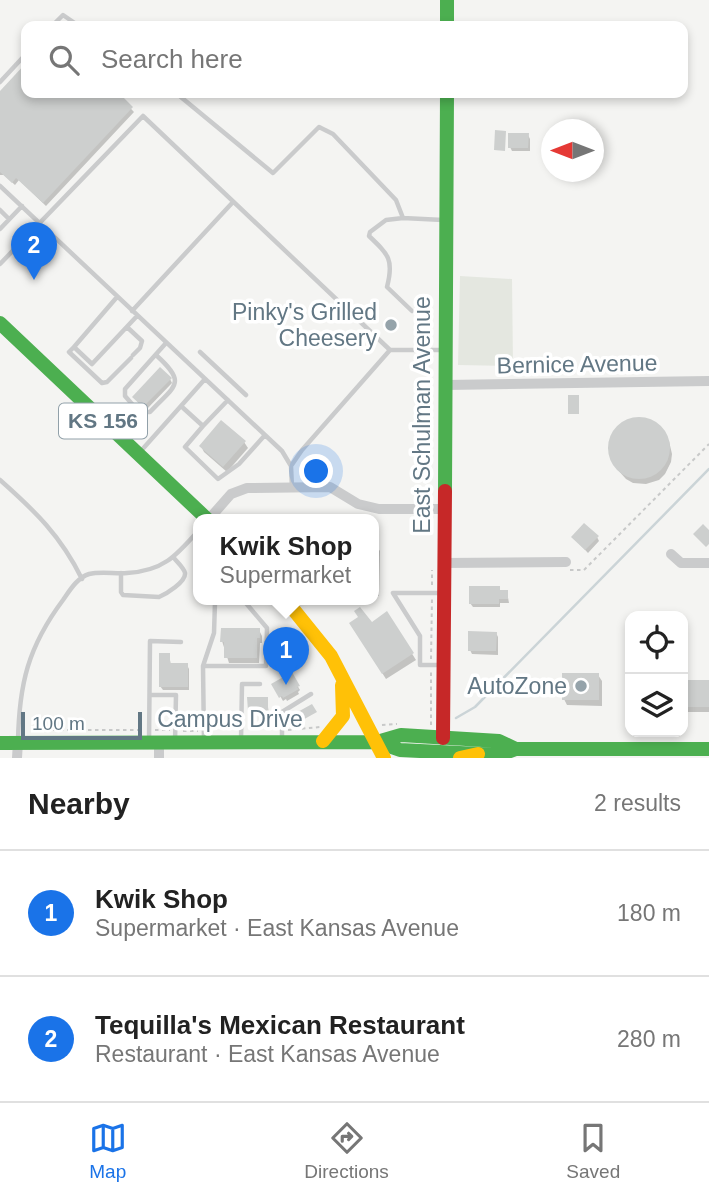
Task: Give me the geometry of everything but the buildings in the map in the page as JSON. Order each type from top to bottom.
[{"type":"main road","points":[[447,0],[447,21]]},
{"type":"main road","name":"East Schulman Avenue","points":[[443,738],[437,670],[444,563],[447,98]]},
{"type":"main road","name":"KS 156","points":[[0,323],[203,514]]},
{"type":"main road","points":[[290,605],[331,656],[384,758]]},
{"type":"main road","points":[[325,734],[344,718],[340,673]]},
{"type":"main road","name":"Campus Drive","points":[[0,743],[155,746],[176,736],[204,736],[241,742],[325,734],[377,741],[400,750],[499,755],[516,749],[709,749]]},
{"type":"main road","name":"Campus Drive","points":[[377,741],[401,735],[499,741],[516,749]]},
{"type":"main road","points":[[460,758],[478,754]]},
{"type":"street","name":"Bernice Avenue","points":[[446,385],[709,381]]},
{"type":"street","points":[[213,514],[231,494],[247,488],[330,487],[358,504],[379,509],[444,509]]},
{"type":"street","points":[[671,554],[681,563],[709,563]]},
{"type":"street","points":[[444,563],[568,566]]},
{"type":"street","points":[[18,743],[18,758]]},
{"type":"lane","points":[[57,21],[63,15],[72,21]]},
{"type":"lane","points":[[0,82],[21,59]]},
{"type":"lane","points":[[182,98],[273,173],[319,127],[333,134],[396,200],[403,218]]},
{"type":"lane","points":[[0,264],[143,116],[390,350],[446,349]]},
{"type":"lane","points":[[0,186],[282,451],[291,466],[292,488]]},
{"type":"lane","points":[[132,311],[233,202]]},
{"type":"lane","points":[[0,229],[22,206]]},
{"type":"lane","points":[[0,210],[9,219]]},
{"type":"lane","points":[[412,311],[387,287],[392,273],[391,266],[386,255],[369,236],[370,232],[386,220],[446,220]]},
{"type":"lane","points":[[117,297],[69,352],[102,383],[107,382],[140,348],[142,341],[127,327]]},
{"type":"lane","points":[[74,347],[92,364],[137,316]]},
{"type":"lane","points":[[156,355],[173,371],[176,379],[174,386],[150,412],[139,412],[125,396],[125,389],[166,343]]},
{"type":"lane","points":[[291,466],[390,350]]},
{"type":"lane","points":[[200,352],[246,395]]},
{"type":"lane","points":[[138,454],[205,379]]},
{"type":"lane","points":[[228,400],[185,447],[218,479],[239,464],[265,435]]},
{"type":"lane","points":[[181,406],[203,426]]},
{"type":"lane","points":[[0,480],[47,524],[69,552],[82,579]]},
{"type":"lane","points":[[18,743],[18,704],[28,663],[56,609],[75,583],[88,575],[156,569],[174,558],[193,537]]},
{"type":"lane","points":[[121,573],[123,595],[159,597],[185,575],[174,558]]},
{"type":"lane","points":[[437,670],[420,665],[420,636],[393,593],[443,593]]},
{"type":"lane","points":[[204,736],[203,666],[214,633],[215,605]]},
{"type":"lane","points":[[203,666],[266,666],[267,628],[248,605]]},
{"type":"lane","points":[[155,746],[149,695],[150,641],[181,642]]},
{"type":"lane","points":[[241,742],[242,684],[260,684]]},
{"type":"lane","points":[[282,736],[282,712],[311,694]]},
{"type":"lane","points":[[149,695],[176,695],[176,736]]},
{"type":"lane","points":[[204,720],[242,720]]},
{"type":"path","points":[[568,566],[584,570],[709,444]]},
{"type":"path","points":[[431,655],[432,606]]},
{"type":"path","points":[[431,725],[437,670]]},
{"type":"path","points":[[41,734],[41,730],[155,746],[176,736],[204,736]]},
{"type":"path","points":[[282,736],[325,734]]},
{"type":"shaded area","points":[[460,276],[512,279],[513,366],[458,365]]},
{"type":"waterway","points":[[456,718],[475,707],[709,469]]},
{"type":"traffic: fast","points":[[447,0],[447,21]]},
{"type":"traffic: fast","points":[[445,491],[447,98]]},
{"type":"traffic: fast","points":[[0,323],[202,514]]},
{"type":"traffic: fast","points":[[0,743],[377,742],[401,735],[499,741],[516,749]]},
{"type":"traffic: fast","points":[[377,742],[400,750],[499,755],[516,749],[709,749]]},
{"type":"traffic: slow","points":[[290,605],[331,656],[384,758]]},
{"type":"traffic: slow","points":[[323,741],[343,716],[342,685]]},
{"type":"traffic: slow","points":[[460,758],[478,754]]},
{"type":"traffic: jam","points":[[443,738],[445,491]]},
{"type":"place","name":"Tequilla's Mexican Restaurant","points":[[34,280]]},
{"type":"place","name":"Pinky's Grilled Cheesery","points":[[391,325]]},
{"type":"place","name":"Kwik Shop","points":[[286,685]]},
{"type":"place","name":"AutoZone","points":[[581,686]]}]
